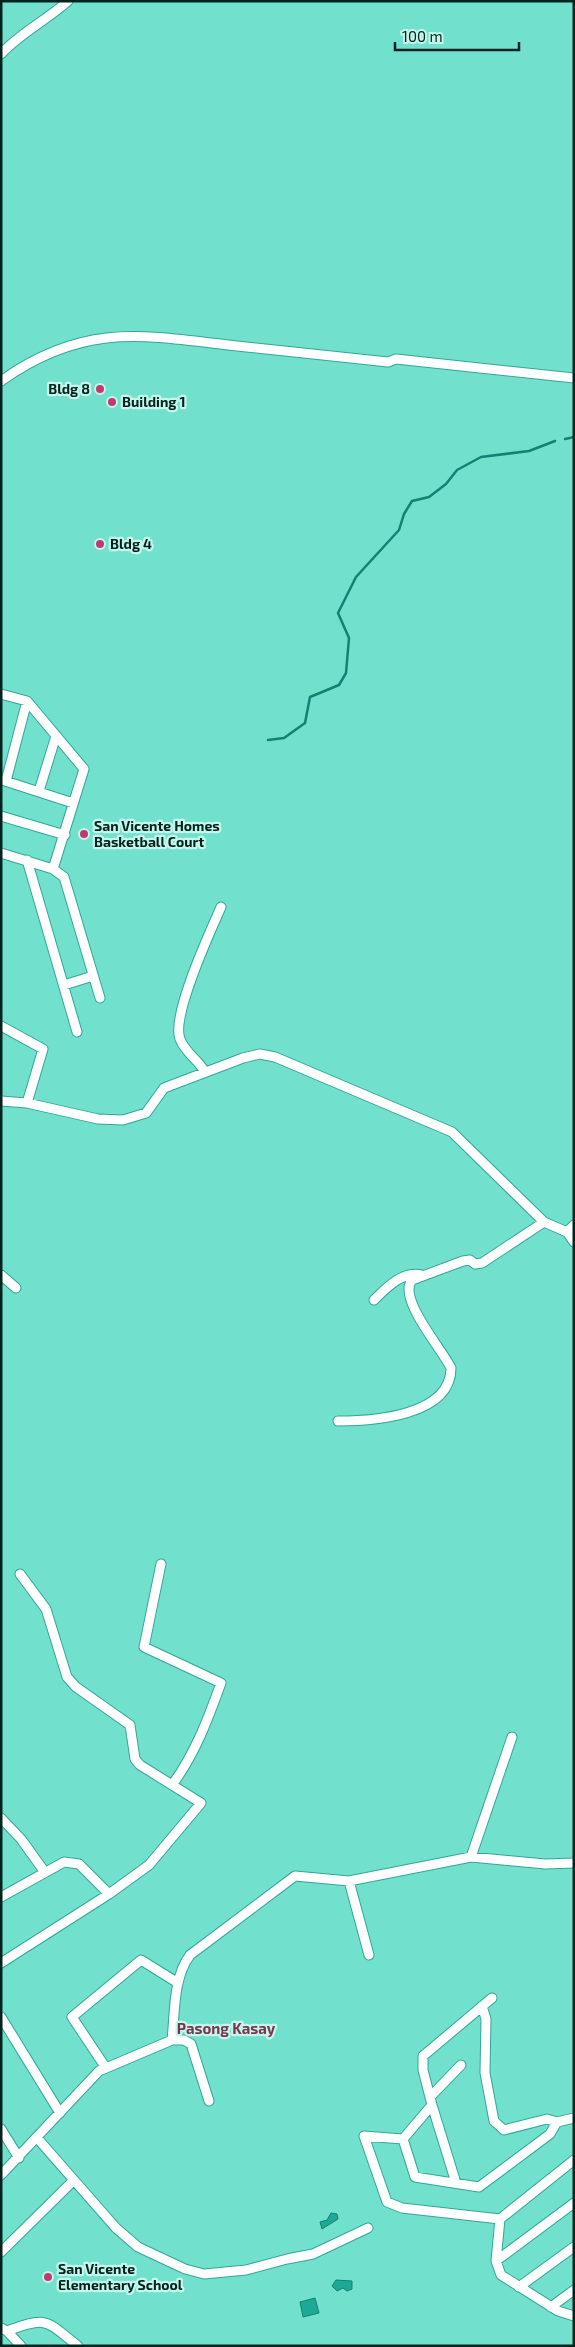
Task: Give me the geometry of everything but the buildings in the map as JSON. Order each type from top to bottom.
[{"type":"street","points":[[1,54],[11,42],[54,14],[68,1]]},
{"type":"street","points":[[1,381],[27,362],[80,342],[119,335],[159,336],[388,362],[396,359],[574,378]]},
{"type":"street","points":[[1,694],[27,701],[84,769],[53,869]]},
{"type":"street","points":[[27,701],[3,781],[73,802]]},
{"type":"street","points":[[39,791],[56,736]]},
{"type":"street","points":[[1,816],[65,835]]},
{"type":"street","points":[[1,854],[53,869],[64,876],[100,998]]},
{"type":"street","points":[[27,860],[77,1032]]},
{"type":"street","points":[[205,1072],[182,1044],[178,1026],[194,974],[220,907]]},
{"type":"street","points":[[64,984],[93,976]]},
{"type":"street","points":[[1,1026],[42,1049],[27,1103]]},
{"type":"street","points":[[1,1101],[27,1103],[98,1119],[123,1120],[146,1113],[164,1088],[243,1058],[260,1054],[275,1057],[452,1132],[544,1222],[566,1232],[574,1242]]},
{"type":"street","points":[[338,1421],[368,1421],[410,1413],[444,1393],[451,1379],[451,1368],[414,1308],[408,1293],[412,1280],[463,1261],[470,1260],[476,1264],[482,1262],[544,1222]]},
{"type":"street","points":[[566,1232],[574,1225]]},
{"type":"street","points":[[374,1300],[390,1285],[403,1277],[417,1274],[424,1276]]},
{"type":"street","points":[[1,1275],[16,1288]]},
{"type":"street","points":[[161,1564],[144,1647],[222,1683],[195,1749],[186,1766],[172,1785]]},
{"type":"street","points":[[1,1963],[109,1894],[149,1865],[201,1803],[140,1765],[135,1759],[130,1725],[76,1687],[68,1677],[46,1609],[20,1574]]},
{"type":"street","points":[[471,1857],[512,1737]]},
{"type":"street","points":[[1,1818],[20,1839],[44,1871]]},
{"type":"street","points":[[172,2040],[178,1983],[184,1964],[190,1954],[288,1879],[302,1875],[349,1881],[471,1857],[545,1864],[574,1863]]},
{"type":"street","points":[[1,1897],[44,1871],[64,1862],[78,1864],[109,1894]]},
{"type":"street","points":[[349,1881],[369,1955]]},
{"type":"street","points":[[106,2068],[72,2017],[141,1960],[178,1983]]},
{"type":"street","points":[[456,2184],[423,2070],[422,2056],[492,1998]]},
{"type":"street","points":[[482,2006],[486,2019],[485,2073],[494,2121],[504,2130],[547,2119],[557,2122],[574,2118]]},
{"type":"street","points":[[1,2017],[60,2113]]},
{"type":"street","points":[[1,2175],[38,2139],[99,2071],[172,2040],[184,2040],[191,2044],[209,2100]]},
{"type":"street","points":[[403,2139],[461,2065]]},
{"type":"street","points":[[403,2139],[415,2177],[479,2187],[550,2134],[557,2122]]},
{"type":"street","points":[[1,2129],[20,2158]]},
{"type":"street","points":[[403,2139],[364,2136],[387,2202],[402,2208],[500,2219],[574,2160]]},
{"type":"street","points":[[38,2139],[116,2228],[138,2246],[185,2269],[204,2274],[246,2270],[314,2254],[368,2228]]},
{"type":"street","points":[[1,2252],[73,2181]]},
{"type":"street","points":[[496,2261],[574,2203]]},
{"type":"street","points":[[500,2219],[496,2261],[501,2275],[551,2307],[574,2316]]},
{"type":"street","points":[[519,2287],[574,2247]]},
{"type":"street","points":[[551,2307],[574,2290]]},
{"type":"street","points":[[4,2330],[34,2321],[42,2321],[50,2323],[78,2346]]},
{"type":"street","points":[[4,2330],[21,2346]]},
{"type":"water","points":[[331,2213],[337,2214],[338,2219],[322,2229],[320,2222],[327,2220]]},
{"type":"water","points":[[336,2280],[352,2281],[352,2289],[347,2291],[343,2288],[337,2291],[332,2286]]},
{"type":"water","points":[[315,2298],[319,2313],[303,2317],[300,2302]]},
{"type":"waterway","points":[[565,439],[574,437]]},
{"type":"waterway","points":[[268,740],[284,738],[305,723],[310,697],[339,685],[346,673],[349,638],[338,613],[356,577],[399,530],[404,514],[412,501],[429,497],[446,484],[457,470],[481,457],[529,451],[555,441]]},
{"type":"place","name":"Bldg 8","points":[[100,389]]},
{"type":"place","name":"Building 1","points":[[112,402]]},
{"type":"place","name":"Bldg 4","points":[[100,544]]},
{"type":"place","name":"San Vicente Homes Basketball Court","points":[[84,834]]},
{"type":"place","name":"San Vicente Elementary School","points":[[48,2277]]},
{"type":"district","name":"Pasong Kasay","points":[[226,2029]]}]
